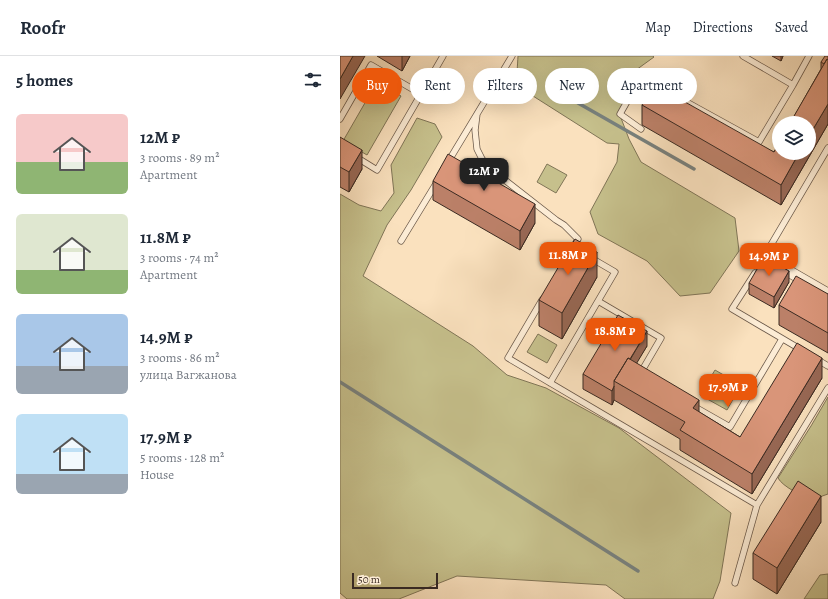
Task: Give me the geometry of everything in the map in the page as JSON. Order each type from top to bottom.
[{"type":"street","points":[[765,258],[828,294]]},
{"type":"lane","points":[[436,68],[443,56]]},
{"type":"lane","points":[[445,167],[512,56]]},
{"type":"lane","points":[[743,56],[793,85]]},
{"type":"lane","points":[[641,129],[620,114],[641,76],[759,142],[809,56]]},
{"type":"lane","points":[[341,115],[371,65],[410,88]]},
{"type":"lane","points":[[351,155],[377,170],[415,104]]},
{"type":"lane","points":[[477,114],[475,130],[477,149],[482,159],[492,170],[564,225],[578,238],[570,253]]},
{"type":"lane","points":[[828,148],[768,250],[765,258],[732,309],[828,366]]},
{"type":"lane","points":[[401,240],[441,174]]},
{"type":"lane","points":[[573,248],[579,251]]},
{"type":"lane","points":[[550,383],[615,272],[585,255]]},
{"type":"lane","points":[[545,295],[508,358],[757,504]]},
{"type":"lane","points":[[598,301],[661,338],[640,374],[646,378]]},
{"type":"lane","points":[[685,401],[730,427],[782,339]]},
{"type":"lane","points":[[735,583],[757,504],[828,388]]},
{"type":"shaded area","points":[[518,56],[654,57],[639,68],[607,68],[607,104],[623,104],[621,118],[629,139],[641,162],[735,218],[739,251],[710,293],[680,296],[647,261],[598,234],[590,212],[617,162],[619,144],[607,143],[546,104],[599,104],[599,68],[545,68],[545,104],[537,99],[537,68],[517,68]]},
{"type":"shaded area","points":[[364,104],[396,104],[367,155],[343,141]]},
{"type":"shaded area","points":[[417,118],[435,124],[442,137],[411,190],[387,225],[363,276],[473,346],[507,375],[546,388],[619,428],[731,513],[720,581],[713,599],[625,599],[606,585],[457,576],[399,599],[347,599],[340,593],[340,194],[359,205],[381,211],[394,193],[391,165]]},
{"type":"shaded area","points":[[547,164],[567,175],[556,193],[537,182]]},
{"type":"shaded area","points":[[538,334],[557,345],[547,363],[527,352]]},
{"type":"shaded area","points":[[715,370],[741,385],[727,410],[700,395]]},
{"type":"shaded area","points":[[828,397],[828,494],[811,500],[788,488],[778,478]]},
{"type":"shaded area","points":[[828,574],[828,599],[804,599],[820,575]]},
{"type":"building","points":[[340,56],[353,56],[340,79]]},
{"type":"building","points":[[825,56],[828,56],[828,60],[827,59],[824,64],[821,62]]},
{"type":"building","points":[[827,59],[828,104],[816,124],[816,116],[794,116]]},
{"type":"building","points":[[689,104],[772,151],[772,160],[795,160],[781,185],[642,105]]},
{"type":"building","points":[[340,137],[362,150],[349,172],[340,167]]},
{"type":"building","points":[[448,154],[535,204],[520,231],[433,181]]},
{"type":"building","points":[[575,239],[597,252],[562,313],[539,300]]},
{"type":"building","points":[[764,257],[789,271],[774,297],[749,283]]},
{"type":"building","points":[[796,276],[828,294],[828,333],[779,305]]},
{"type":"building","points":[[618,315],[647,331],[630,359],[628,358],[614,381],[612,391],[583,374]]},
{"type":"building","points":[[797,343],[822,358],[752,474],[680,430],[685,422],[614,381],[628,358],[699,400],[693,408],[740,437]]},
{"type":"building","points":[[798,481],[821,496],[777,568],[753,553]]},
{"type":"waterway","points":[[580,104],[694,169]]},
{"type":"waterway","points":[[340,382],[638,571]]}]
